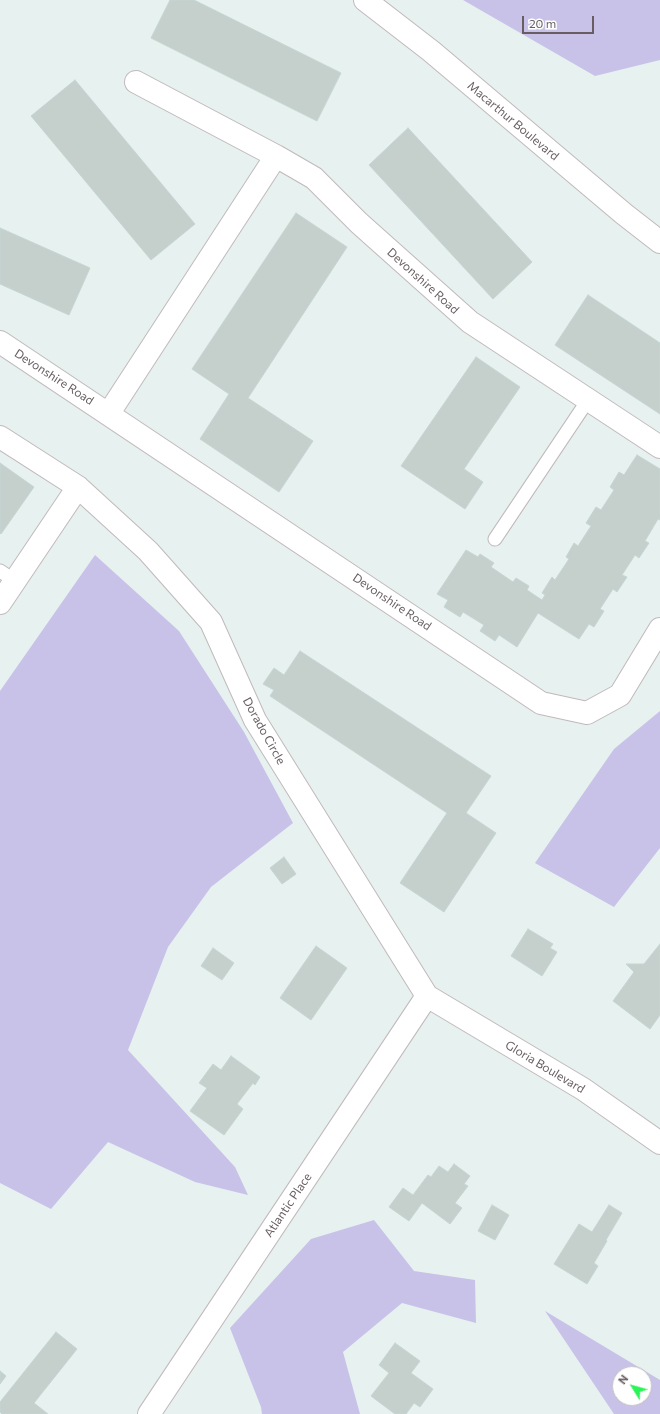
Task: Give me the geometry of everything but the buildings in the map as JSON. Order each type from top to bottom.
[{"type":"street","name":"Macarthur Boulevard","points":[[365,0],[431,51],[624,214],[660,242]]},
{"type":"street","name":"Devonshire Road","points":[[136,82],[276,156],[314,178],[359,223],[470,322],[660,448]]},
{"type":"street","points":[[108,413],[276,156]]},
{"type":"street","name":"Devonshire Road","points":[[0,342],[542,703],[587,713],[620,695],[660,629]]},
{"type":"street","name":"Dorado Circle","points":[[0,437],[78,487],[148,551],[211,622],[255,720],[427,996]]},
{"type":"street","points":[[0,604],[8,576],[78,487]]},
{"type":"street","name":"Gloria Boulevard","points":[[427,996],[583,1089],[660,1143]]},
{"type":"street","name":"Atlantic Place","points":[[149,1414],[427,996]]},
{"type":"lane","points":[[495,540],[588,400]]},
{"type":"shaded area","points":[[463,0],[660,0],[660,60],[595,76]]},
{"type":"shaded area","points":[[95,555],[179,631],[244,732],[293,823],[211,887],[168,947],[128,1050],[235,1167],[248,1195],[195,1182],[108,1142],[51,1209],[0,1183],[0,691]]},
{"type":"shaded area","points":[[660,711],[660,848],[614,907],[535,863],[614,749]]},
{"type":"shaded area","points":[[374,1220],[414,1271],[475,1280],[476,1323],[402,1303],[343,1352],[360,1414],[262,1414],[261,1407],[230,1328],[311,1239]]},
{"type":"shaded area","points":[[545,1311],[637,1366],[612,1366],[612,1406],[652,1406],[652,1375],[660,1380],[660,1414],[614,1414]]}]
